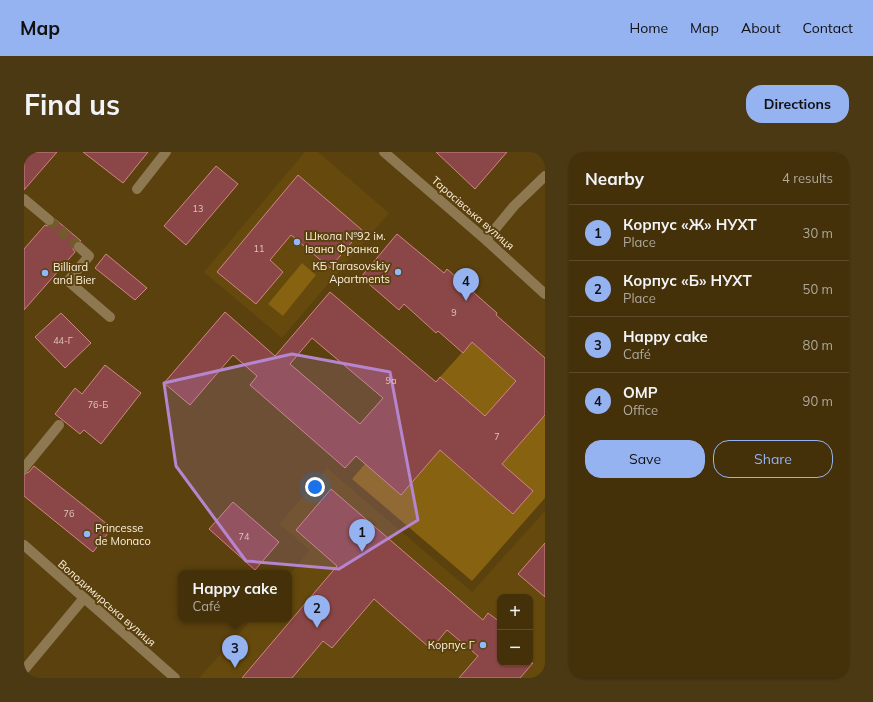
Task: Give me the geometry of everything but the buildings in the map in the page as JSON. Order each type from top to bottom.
[{"type":"street","points":[[137,189],[166,152]]},
{"type":"street","name":"Тарасівська вулиця","points":[[384,152],[486,240],[545,294]]},
{"type":"street","points":[[486,240],[514,206],[545,176]]},
{"type":"street","points":[[24,199],[49,220]]},
{"type":"street","points":[[79,247],[89,256],[68,281],[110,317]]},
{"type":"street","points":[[24,468],[59,425]]},
{"type":"street","name":"Володимирська вулиця","points":[[24,545],[175,678]]},
{"type":"street","points":[[24,670],[84,598]]},
{"type":"highlighted area","points":[[292,354],[390,372],[418,520],[339,569],[246,561],[176,466],[164,383]]},
{"type":"shaded area","name":"Школа №92 ім. Івана Франка","points":[[305,152],[318,152],[389,213],[282,338],[204,272]]},
{"type":"shaded area","points":[[302,263],[316,275],[283,316],[268,304]]},
{"type":"shaded area","points":[[493,318],[545,358],[545,498],[472,581],[352,479]]},
{"type":"shaded area","points":[[327,468],[472,592],[545,511],[545,678],[199,678],[249,622],[292,622],[292,571],[310,550],[279,524]]},
{"type":"tunnel","points":[[49,220],[79,247]]},
{"type":"place","name":"Школа №92 ім. Івана Франка","points":[[297,242]]},
{"type":"place","name":"КБ Tarasovskiy Apartments","points":[[398,272]]},
{"type":"place","name":"Billiard and Bier","points":[[45,273]]},
{"type":"place","name":"OMP","points":[[466,301]]},
{"type":"place","name":"Princesse de Monaco","points":[[87,534]]},
{"type":"place","name":"Корпус «Ж» НУХТ","points":[[362,552]]},
{"type":"place","name":"Корпус «Б» НУХТ","points":[[317,628]]},
{"type":"place","name":"Корпус Г","points":[[483,645]]},
{"type":"place","name":"Happy cake","points":[[235,668]]}]
